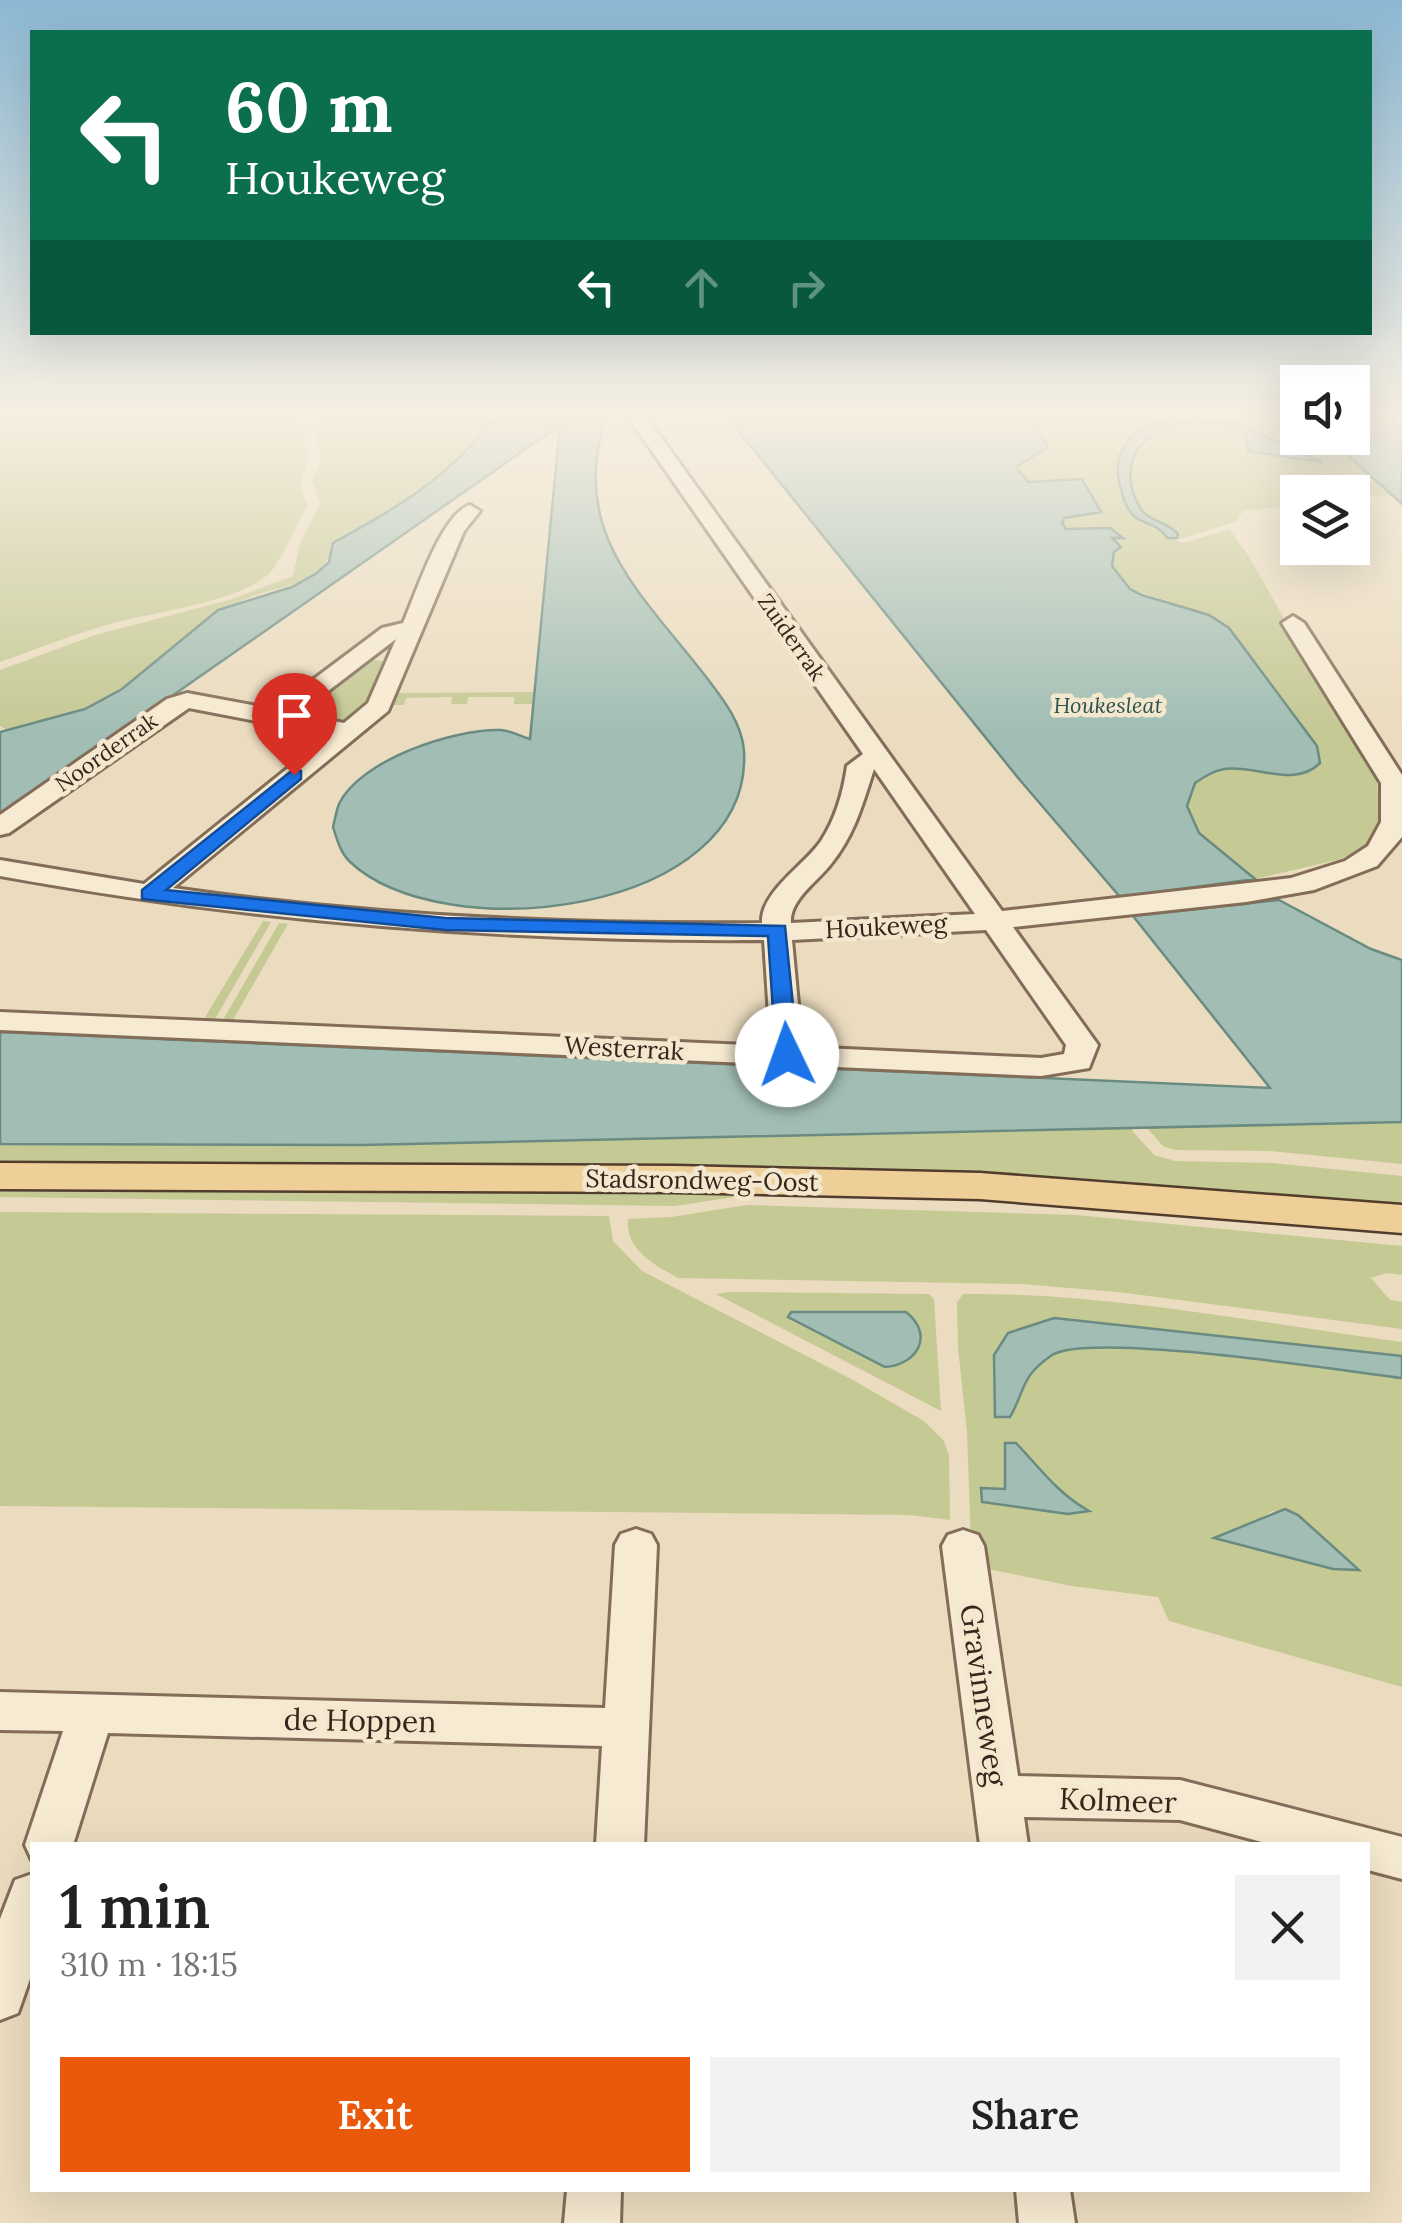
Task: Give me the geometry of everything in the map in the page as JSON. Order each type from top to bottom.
[{"type":"main road","name":"Stadsrondweg-Oost","points":[[0,1176],[675,1179],[980,1186],[1402,1219]]},
{"type":"street","points":[[148,894],[379,706],[461,522]]},
{"type":"street","name":"Zuiderrak","points":[[711,522],[994,920]]},
{"type":"street","name":"Houkeweg","points":[[0,868],[148,894],[445,924],[603,930],[778,930],[994,920],[1125,908],[1299,884],[1343,872],[1385,848],[1400,824],[1400,798],[1293,623]]},
{"type":"street","points":[[279,717],[390,633],[412,628]]},
{"type":"street","name":"Noorderrak","points":[[0,827],[176,704],[203,701],[349,731]]},
{"type":"street","points":[[787,1055],[778,930],[780,904],[834,844],[854,801],[860,766],[877,758]]},
{"type":"street","name":"Westerrak","points":[[0,1020],[1041,1067],[1078,1061],[1082,1044],[994,920]]},
{"type":"street","points":[[620,1842],[636,1545]]},
{"type":"street","name":"Gravinneweg","points":[[963,1546],[1004,1842]]},
{"type":"street","name":"de Hoppen","points":[[0,1711],[629,1728]]},
{"type":"street","points":[[50,1842],[92,1714]]},
{"type":"street","name":"Kolmeer","points":[[998,1796],[1180,1800],[1341,1842]]},
{"type":"street","points":[[1370,1850],[1402,1858]]},
{"type":"street","points":[[0,1996],[30,1902]]},
{"type":"street","points":[[592,2223],[594,2192]]},
{"type":"street","points":[[1044,2192],[1047,2223]]},
{"type":"green space","points":[[0,522],[299,522],[274,568],[256,583],[219,598],[102,626],[0,662]]},
{"type":"green space","points":[[311,522],[369,522],[333,543],[328,558],[309,577],[256,595],[223,612],[109,696],[59,718],[7,730],[0,726],[0,670],[95,635],[229,600],[293,576],[300,543]]},
{"type":"green space","points":[[1064,522],[1236,522],[1176,540],[1184,543],[1229,529],[1248,555],[1377,781],[1380,822],[1375,841],[1341,859],[1255,879],[1199,833],[1187,806],[1194,785],[1204,775],[1227,769],[1291,775],[1180,605],[1130,589],[1112,566],[1114,552],[1082,530],[1066,530]]},
{"type":"green space","points":[[368,658],[390,663],[374,701],[346,723],[298,716],[297,710]]},
{"type":"green space","points":[[534,692],[533,704],[514,704],[514,697],[468,697],[467,704],[451,704],[452,697],[406,698],[404,705],[391,705],[393,694],[400,693]]},
{"type":"green space","points":[[263,921],[271,922],[215,1019],[204,1019]]},
{"type":"green space","points":[[279,923],[288,924],[233,1020],[223,1020]]},
{"type":"green space","points":[[0,1109],[502,1137],[511,1141],[1130,1128],[1154,1155],[1175,1161],[1272,1163],[1402,1176],[1402,1208],[1137,1184],[981,1176],[0,1165]]},
{"type":"green space","points":[[1402,1122],[1402,1164],[1269,1151],[1175,1150],[1163,1146],[1146,1127]]},
{"type":"green space","points":[[0,1185],[767,1192],[675,1206],[0,1197]]},
{"type":"green space","points":[[747,1205],[1076,1215],[1402,1246],[1402,1275],[1386,1273],[1371,1278],[1390,1300],[1402,1302],[1402,1329],[1118,1292],[1021,1284],[678,1278],[643,1255],[628,1230],[628,1219],[671,1217]]},
{"type":"green space","points":[[0,1212],[609,1216],[613,1241],[642,1271],[924,1421],[944,1441],[949,1456],[950,1520],[910,1515],[0,1506]]},
{"type":"green space","points":[[716,1294],[929,1294],[934,1299],[941,1411]]},
{"type":"green space","points":[[963,1294],[1072,1298],[1402,1342],[1402,1356],[1054,1318],[1029,1325],[994,1355],[996,1417],[1015,1407],[1025,1383],[1040,1363],[1055,1353],[1080,1347],[1168,1349],[1402,1378],[1402,1687],[1169,1621],[1158,1597],[1072,1586],[988,1569],[985,1546],[971,1542],[957,1303]],"holes":[[[1016,1443],[1043,1478],[1087,1510],[981,1488],[1005,1490]],[[1272,1511],[1299,1515],[1358,1570],[1333,1569],[1216,1538],[1249,1526]]]},
{"type":"water","points":[[370,522],[421,522],[0,816],[0,732],[85,709],[122,689],[218,610],[292,587],[317,573],[329,562],[333,543]]},
{"type":"water","points":[[551,522],[602,522],[618,560],[637,590],[725,703],[742,741],[744,751],[733,806],[699,850],[647,881],[585,901],[517,909],[451,904],[393,889],[349,861],[341,849],[333,827],[339,804],[350,788],[387,761],[434,741],[480,731],[503,730],[530,739]]},
{"type":"water","name":"Houkesleat","points":[[812,522],[1063,522],[1066,529],[1110,528],[1123,538],[1112,538],[1121,547],[1114,552],[1112,566],[1130,589],[1209,615],[1229,628],[1317,746],[1320,763],[1310,771],[1286,775],[1224,769],[1195,783],[1187,806],[1199,833],[1255,879],[1120,897],[1019,779]]},
{"type":"water","points":[[1144,522],[1158,522],[1178,534],[1177,538],[1167,538]]},
{"type":"water","points":[[1279,900],[1371,949],[1402,960],[1402,1122],[362,1145],[0,1144],[0,1032],[1270,1088],[1133,916]]},
{"type":"water","points":[[791,1312],[906,1312],[915,1321],[921,1339],[906,1361],[885,1367],[788,1317]]},
{"type":"water","points":[[1054,1318],[1402,1356],[1402,1378],[1164,1350],[1075,1349],[1052,1355],[1042,1363],[1029,1377],[1010,1417],[995,1417],[994,1355],[1008,1333]]},
{"type":"water","points":[[1005,1443],[1016,1443],[1058,1488],[1089,1511],[1068,1514],[982,1502],[981,1488],[1005,1489]]},
{"type":"water","points":[[1285,1509],[1298,1515],[1359,1570],[1333,1569],[1214,1538]]},
{"type":"route","points":[[294,775],[148,894],[283,911],[445,924],[603,930],[778,930],[787,1055]]}]
